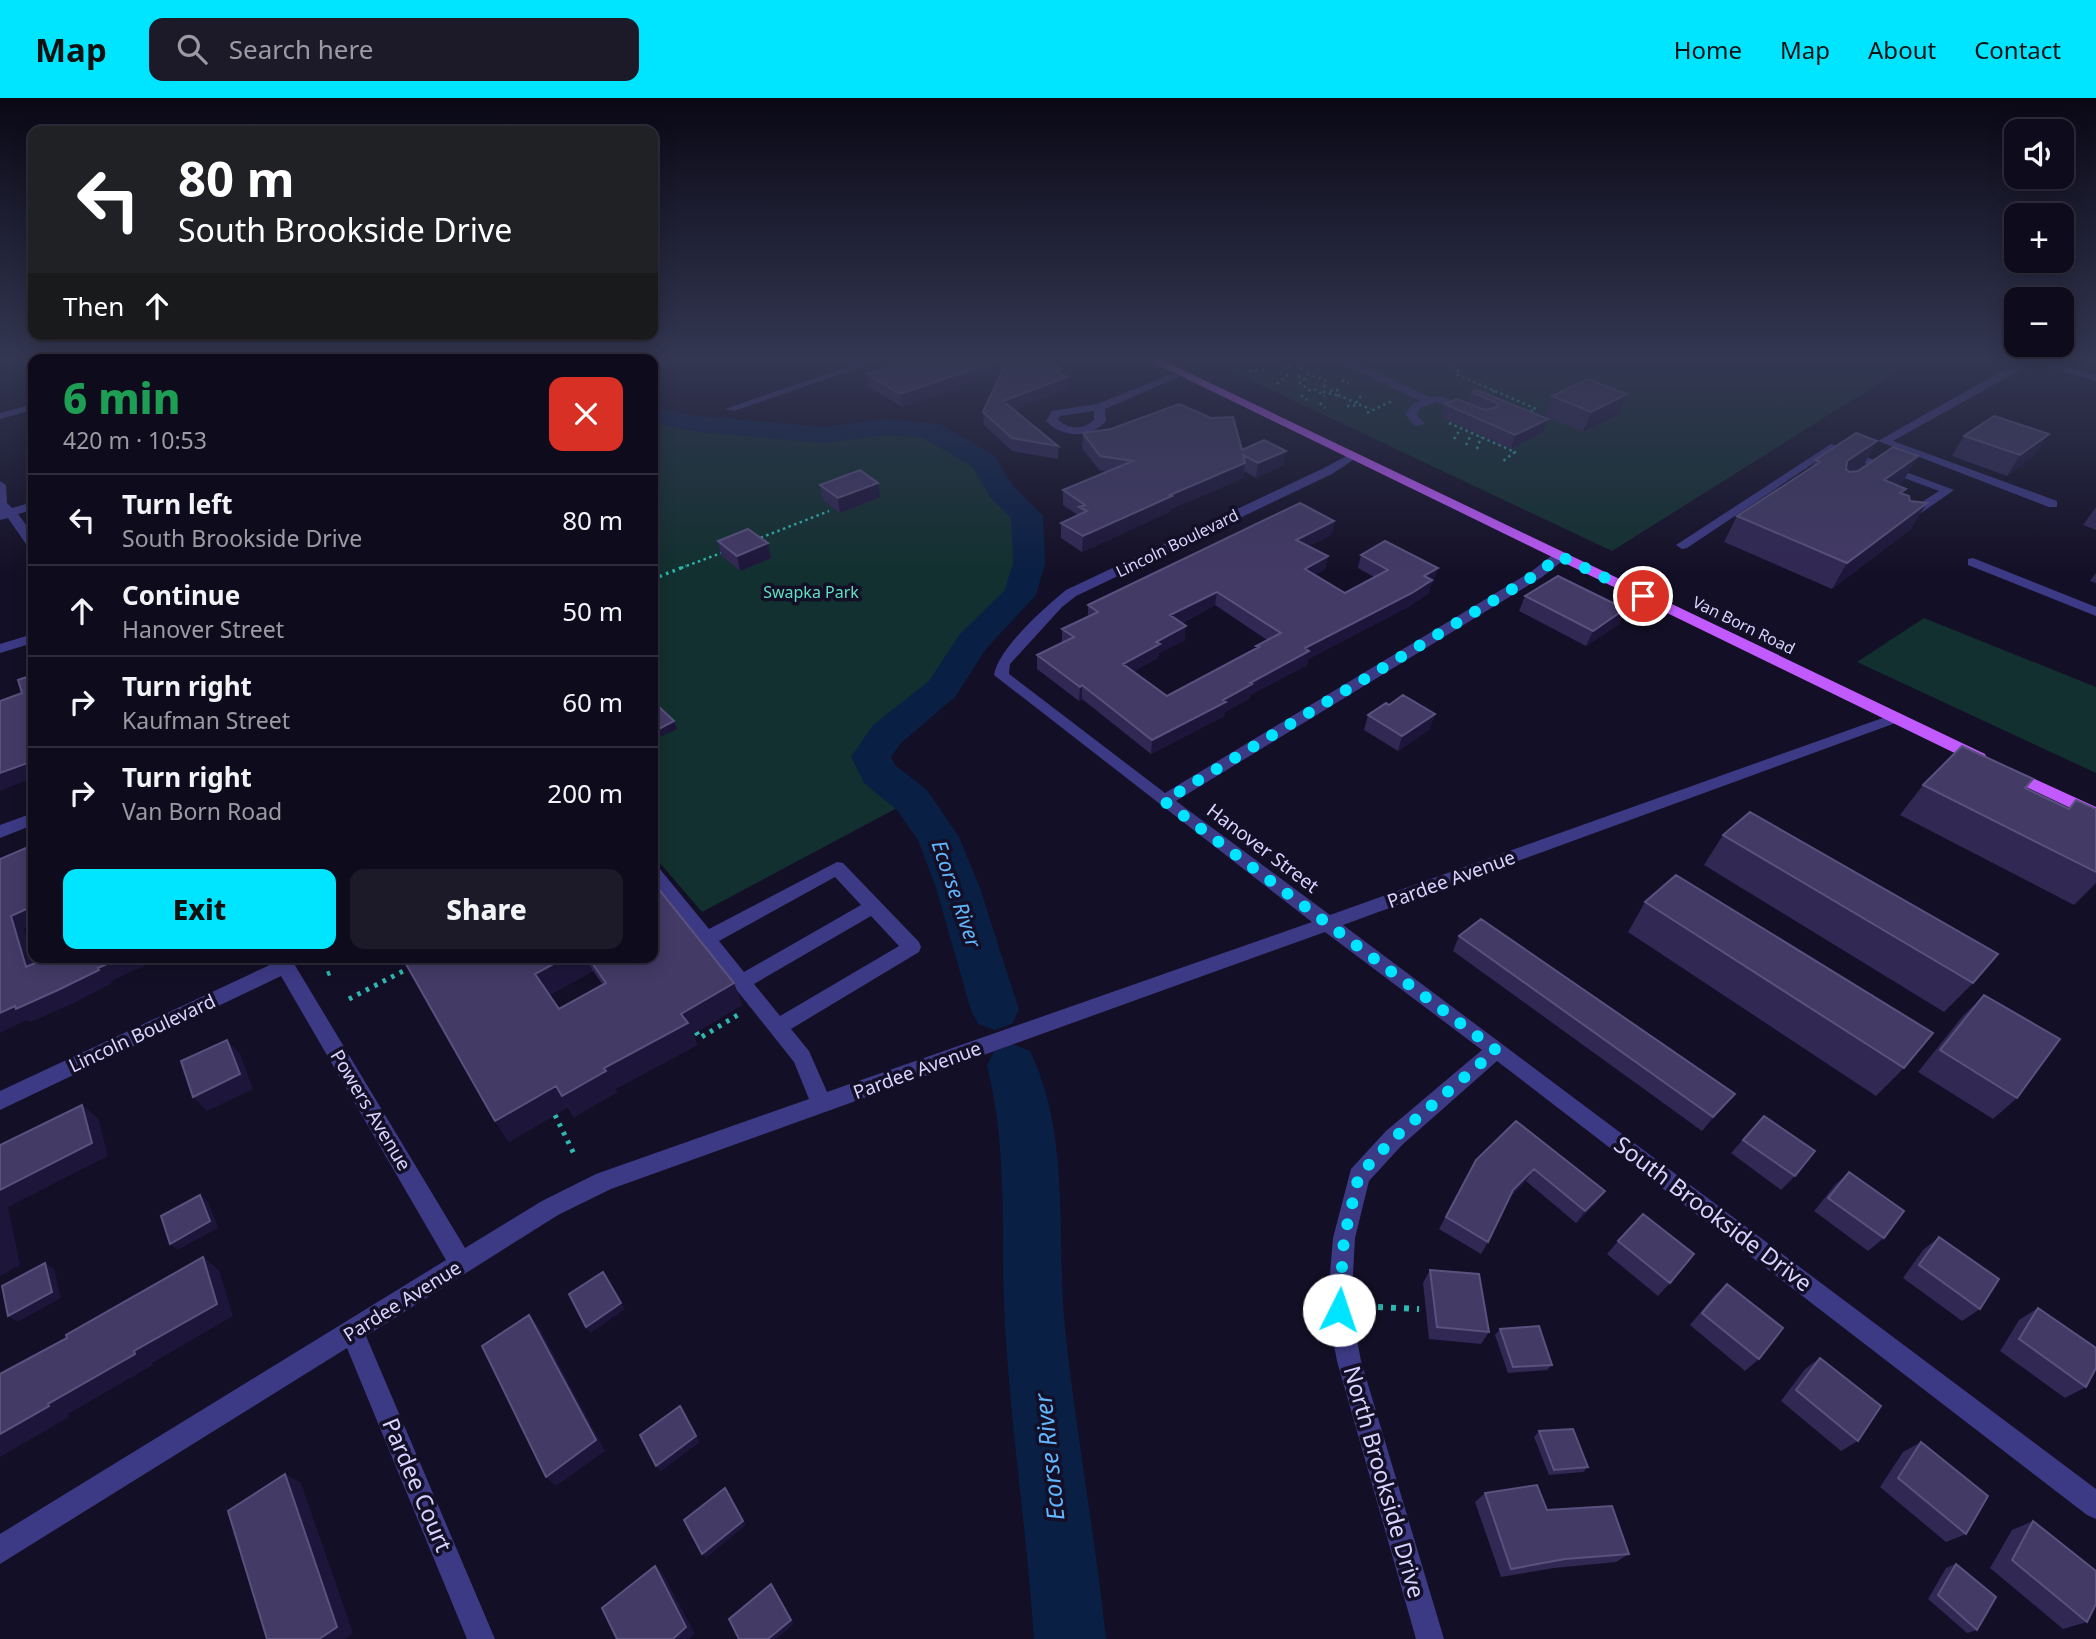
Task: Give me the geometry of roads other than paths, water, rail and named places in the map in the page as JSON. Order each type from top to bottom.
[{"type":"main road","name":"Van Born Road","points":[[1298,430],[2096,814]]},
{"type":"street","points":[[1902,430],[1884,440],[2053,504]]},
{"type":"street","points":[[1682,545],[1831,447],[1873,468],[1948,490],[1901,521]]},
{"type":"street","name":"Lincoln Boulevard","points":[[1004,680],[1000,671],[1003,663],[1057,604],[1071,593],[1315,477],[1352,456]]},
{"type":"street","points":[[0,485],[5,514],[20,523],[28,536]]},
{"type":"street","points":[[5,514],[28,507]]},
{"type":"street","points":[[1164,801],[1537,574],[1560,556]]},
{"type":"street","points":[[1973,562],[2096,612]]},
{"type":"street","points":[[0,649],[28,640]]},
{"type":"street","name":"Hanover Street","points":[[1004,680],[1329,923]]},
{"type":"street","name":"Pardee Avenue","points":[[0,1550],[550,1208],[604,1181],[1896,718]]},
{"type":"street","points":[[0,832],[28,821]]},
{"type":"street","points":[[706,939],[837,868],[912,947],[778,1027]]},
{"type":"street","points":[[658,879],[802,1057],[822,1104]]},
{"type":"street","points":[[742,982],[873,906]]},
{"type":"street","name":"South Brookside Drive","points":[[1329,923],[2096,1506]]},
{"type":"street","name":"Lincoln Boulevard","points":[[0,1101],[278,963]]},
{"type":"street","name":"Powers Avenue","points":[[283,963],[461,1264]]},
{"type":"street","name":"North Brookside Drive","points":[[1430,1639],[1349,1361],[1339,1310],[1344,1238],[1359,1175],[1394,1138],[1496,1050]]},
{"type":"street","name":"Pardee Court","points":[[352,1331],[481,1639]]},
{"type":"waterway","name":"Ecorse River","points":[[766,430],[823,435],[864,430]]},
{"type":"waterway","name":"Ecorse River","points":[[929,430],[985,462],[1001,491],[1027,516],[1029,564],[1019,595],[972,643],[942,689],[887,734],[871,757],[878,773],[912,800],[938,837],[958,888],[995,1010]]},
{"type":"waterway","name":"Ecorse River","points":[[1012,1066],[1021,1097],[1030,1162],[1035,1326],[1070,1639]]},
{"type":"park label","name":"Swapka Park","points":[[811,592]]}]
